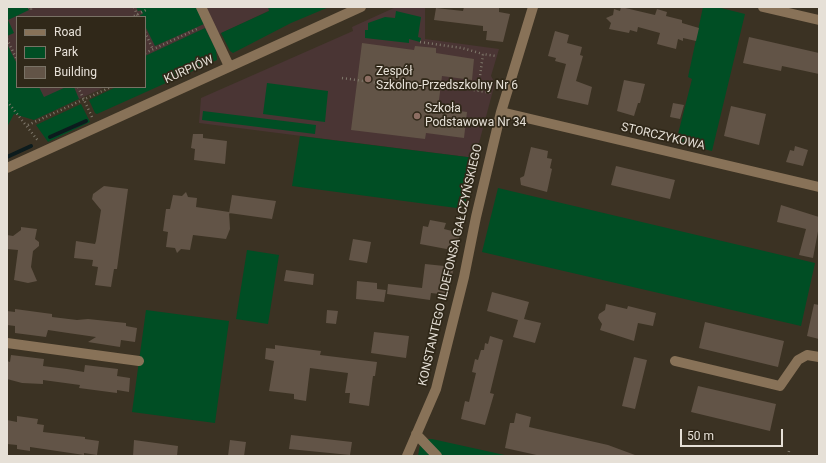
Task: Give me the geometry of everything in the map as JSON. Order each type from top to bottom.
[{"type":"street","points":[[201,7],[229,66]]},
{"type":"street","name":"KURPIÓW","points":[[7,168],[361,7]]},
{"type":"street","name":"KONSTANTEGO ILDEFONSA GAŁCZYŃSKIEGO","points":[[407,456],[436,389],[464,277],[476,216],[501,112],[533,7]]},
{"type":"street","points":[[764,7],[819,20]]},
{"type":"street","name":"STORCZYKOWA","points":[[501,112],[819,187]]},
{"type":"street","points":[[7,343],[139,361]]},
{"type":"street","points":[[675,361],[780,386],[798,360],[807,355],[819,357]]},
{"type":"street","points":[[416,434],[437,456]]},
{"type":"path","points":[[134,7],[136,16],[148,9]]},
{"type":"path","points":[[146,53],[209,24]]},
{"type":"path","points":[[146,34],[153,50]]},
{"type":"path","points":[[7,39],[16,58]]},
{"type":"path","points":[[420,42],[462,48],[496,56]]},
{"type":"path","points":[[478,91],[483,54]]},
{"type":"path","points":[[342,78],[399,86]]},
{"type":"path","points":[[446,86],[493,93]]},
{"type":"path","points":[[78,88],[92,118]]},
{"type":"path","points":[[28,125],[109,88]]},
{"type":"path","points":[[7,101],[28,125],[44,151]]},
{"type":"path","points":[[788,456],[789,451]]},
{"type":"shaded area","points":[[7,7],[277,7],[146,69],[146,16],[16,16],[16,88],[103,88],[34,120],[7,82]]},
{"type":"shaded area","name":"Zespół Szkolno-Przedszkolny Nr 6","points":[[396,7],[425,7],[425,39],[499,49],[491,76],[495,83],[475,158],[199,123],[201,98],[353,31],[352,27]]},
{"type":"green space","points":[[7,7],[27,7],[29,10],[8,20],[14,33],[7,36]]},
{"type":"green space","points":[[136,7],[196,7],[204,24],[155,46],[146,28],[146,16],[140,16],[143,14],[141,10],[138,11]]},
{"type":"green space","points":[[268,7],[329,7],[291,23],[233,53],[230,51],[221,33],[269,11]]},
{"type":"green space","points":[[703,7],[717,7],[745,14],[712,151],[676,142],[692,79],[688,77]]},
{"type":"green space","points":[[396,11],[421,17],[418,37],[421,38],[420,42],[409,39],[409,43],[365,38],[365,30],[368,30],[368,23],[385,17],[395,18]]},
{"type":"green space","points":[[205,28],[216,50],[217,60],[97,114],[95,113],[89,100],[114,88],[146,88],[146,56]]},
{"type":"green space","points":[[7,44],[16,62],[16,88],[40,88],[44,97],[64,88],[74,88],[79,99],[34,120],[14,114],[7,127]]},
{"type":"green space","points":[[267,83],[328,91],[325,122],[263,114]]},
{"type":"green space","points":[[81,104],[90,122],[48,142],[36,125]]},
{"type":"green space","points":[[203,111],[316,125],[315,134],[202,120]]},
{"type":"green space","points":[[300,136],[475,158],[464,209],[292,186]]},
{"type":"green space","points":[[498,188],[815,263],[801,326],[482,252]]},
{"type":"green space","points":[[247,250],[279,255],[268,324],[236,319]]},
{"type":"green space","points":[[146,310],[229,321],[215,423],[132,412]]},
{"type":"green space","points":[[429,439],[509,456],[418,456],[420,445]]},
{"type":"building","points":[[464,7],[499,7],[499,12],[510,14],[503,42],[486,40],[487,31],[483,31],[483,26],[434,20],[436,8],[463,11]]},
{"type":"building","points":[[621,7],[655,15],[657,9],[667,12],[666,16],[682,20],[682,23],[699,28],[696,41],[683,38],[683,41],[678,39],[676,49],[657,44],[660,33],[638,27],[637,32],[630,30],[629,33],[609,29],[611,23],[606,18],[613,15],[614,9],[620,11]]},
{"type":"building","points":[[555,31],[569,35],[567,43],[582,47],[580,55],[583,56],[576,81],[592,87],[588,105],[557,98],[566,64],[555,61],[556,58],[548,56]]},
{"type":"building","points":[[749,37],[819,53],[819,74],[782,66],[781,71],[743,63]]},
{"type":"building","points":[[362,43],[414,50],[415,46],[436,48],[436,53],[474,59],[472,80],[442,76],[438,108],[467,112],[464,138],[426,133],[425,139],[351,130]]},
{"type":"building","points":[[624,80],[645,84],[640,103],[638,103],[634,116],[617,111]]},
{"type":"building","points":[[673,103],[684,105],[680,119],[670,117]]},
{"type":"building","points":[[731,106],[766,114],[759,145],[724,136]]},
{"type":"building","points":[[193,134],[203,134],[203,138],[227,141],[225,164],[194,160],[195,149],[191,148]]},
{"type":"building","points":[[795,146],[808,150],[803,166],[786,162],[790,150],[794,151]]},
{"type":"building","points":[[531,147],[548,151],[547,158],[552,159],[550,168],[552,169],[547,192],[521,185],[520,178],[524,176]]},
{"type":"building","points":[[616,166],[675,180],[670,199],[611,185]]},
{"type":"building","points":[[104,186],[128,189],[117,269],[114,269],[111,287],[95,285],[98,267],[92,266],[93,260],[74,258],[76,241],[95,244],[101,210],[92,199],[93,194]]},
{"type":"building","points":[[186,192],[188,197],[197,198],[196,207],[229,212],[230,229],[226,239],[193,235],[190,250],[181,249],[177,253],[175,248],[166,247],[168,232],[163,231],[166,209],[170,209],[173,195],[182,196]]},
{"type":"building","points":[[232,195],[276,201],[272,219],[229,213]]},
{"type":"building","points":[[781,205],[819,217],[819,226],[813,258],[799,255],[806,229],[777,222]]},
{"type":"building","points":[[430,220],[446,223],[444,229],[460,233],[457,251],[420,244],[423,226],[428,227]]},
{"type":"building","points":[[21,227],[37,229],[35,239],[39,242],[39,246],[33,251],[31,267],[37,281],[28,283],[14,280],[18,250],[7,249],[7,235],[13,236],[21,230]]},
{"type":"building","points":[[353,239],[371,242],[367,263],[349,260]]},
{"type":"building","points":[[425,264],[454,267],[448,295],[431,293],[430,300],[387,294],[388,284],[422,288]]},
{"type":"building","points":[[286,270],[314,274],[313,285],[284,281]]},
{"type":"building","points":[[357,281],[377,283],[377,289],[386,290],[384,302],[356,299]]},
{"type":"building","points":[[492,292],[529,302],[524,319],[541,323],[535,343],[513,337],[518,320],[487,311]]},
{"type":"building","points":[[606,304],[627,309],[628,306],[656,313],[653,326],[638,323],[634,341],[600,330],[602,324],[598,318],[599,314],[605,310]]},
{"type":"building","points":[[814,304],[819,305],[819,339],[807,336]]},
{"type":"building","points":[[15,309],[52,314],[52,317],[126,323],[126,326],[137,328],[135,342],[121,340],[120,347],[88,342],[96,337],[48,330],[46,337],[15,333],[15,326],[7,325],[7,311],[15,312]]},
{"type":"building","points":[[327,310],[338,311],[336,324],[326,323]]},
{"type":"building","points":[[705,322],[784,341],[778,367],[699,348]]},
{"type":"building","points":[[374,332],[409,336],[406,358],[371,353]]},
{"type":"building","points":[[490,336],[503,340],[490,393],[494,394],[485,425],[461,419],[465,401],[469,402],[476,373],[472,372],[475,359],[478,360],[481,350],[484,350],[485,343],[488,344]]},
{"type":"building","points":[[275,345],[321,351],[320,355],[377,362],[375,376],[373,376],[369,406],[349,403],[350,393],[345,393],[348,373],[310,368],[306,401],[294,399],[294,394],[269,391],[274,361],[265,359],[266,348],[275,349]]},
{"type":"building","points":[[11,355],[44,359],[43,366],[84,372],[85,365],[118,369],[117,376],[130,378],[129,392],[117,390],[117,393],[79,388],[80,385],[43,380],[43,384],[22,383],[7,379],[7,361],[10,362]]},
{"type":"building","points":[[634,357],[647,360],[635,409],[622,406]]},
{"type":"building","points":[[698,386],[776,404],[770,431],[691,412]]},
{"type":"building","points":[[516,413],[531,417],[529,427],[608,445],[635,455],[541,456],[505,448],[510,423],[514,423]]},
{"type":"building","points":[[17,416],[38,419],[37,424],[44,425],[43,432],[85,437],[85,439],[99,441],[97,455],[84,453],[84,455],[30,447],[30,451],[17,449],[17,445],[7,444],[7,420],[17,422]]},
{"type":"building","points":[[291,435],[352,442],[350,455],[289,449]]},
{"type":"building","points":[[134,440],[178,446],[177,456],[133,456]]},
{"type":"building","points":[[230,440],[246,442],[244,456],[228,456]]},
{"type":"waterway","points":[[50,137],[86,121]]},
{"type":"waterway","points":[[7,157],[31,146]]},
{"type":"place","name":"Zespół Szkolno-Przedszkolny Nr 6","points":[[368,79]]},
{"type":"place","name":"Szkoła Podstawowa Nr 34","points":[[417,116]]}]
